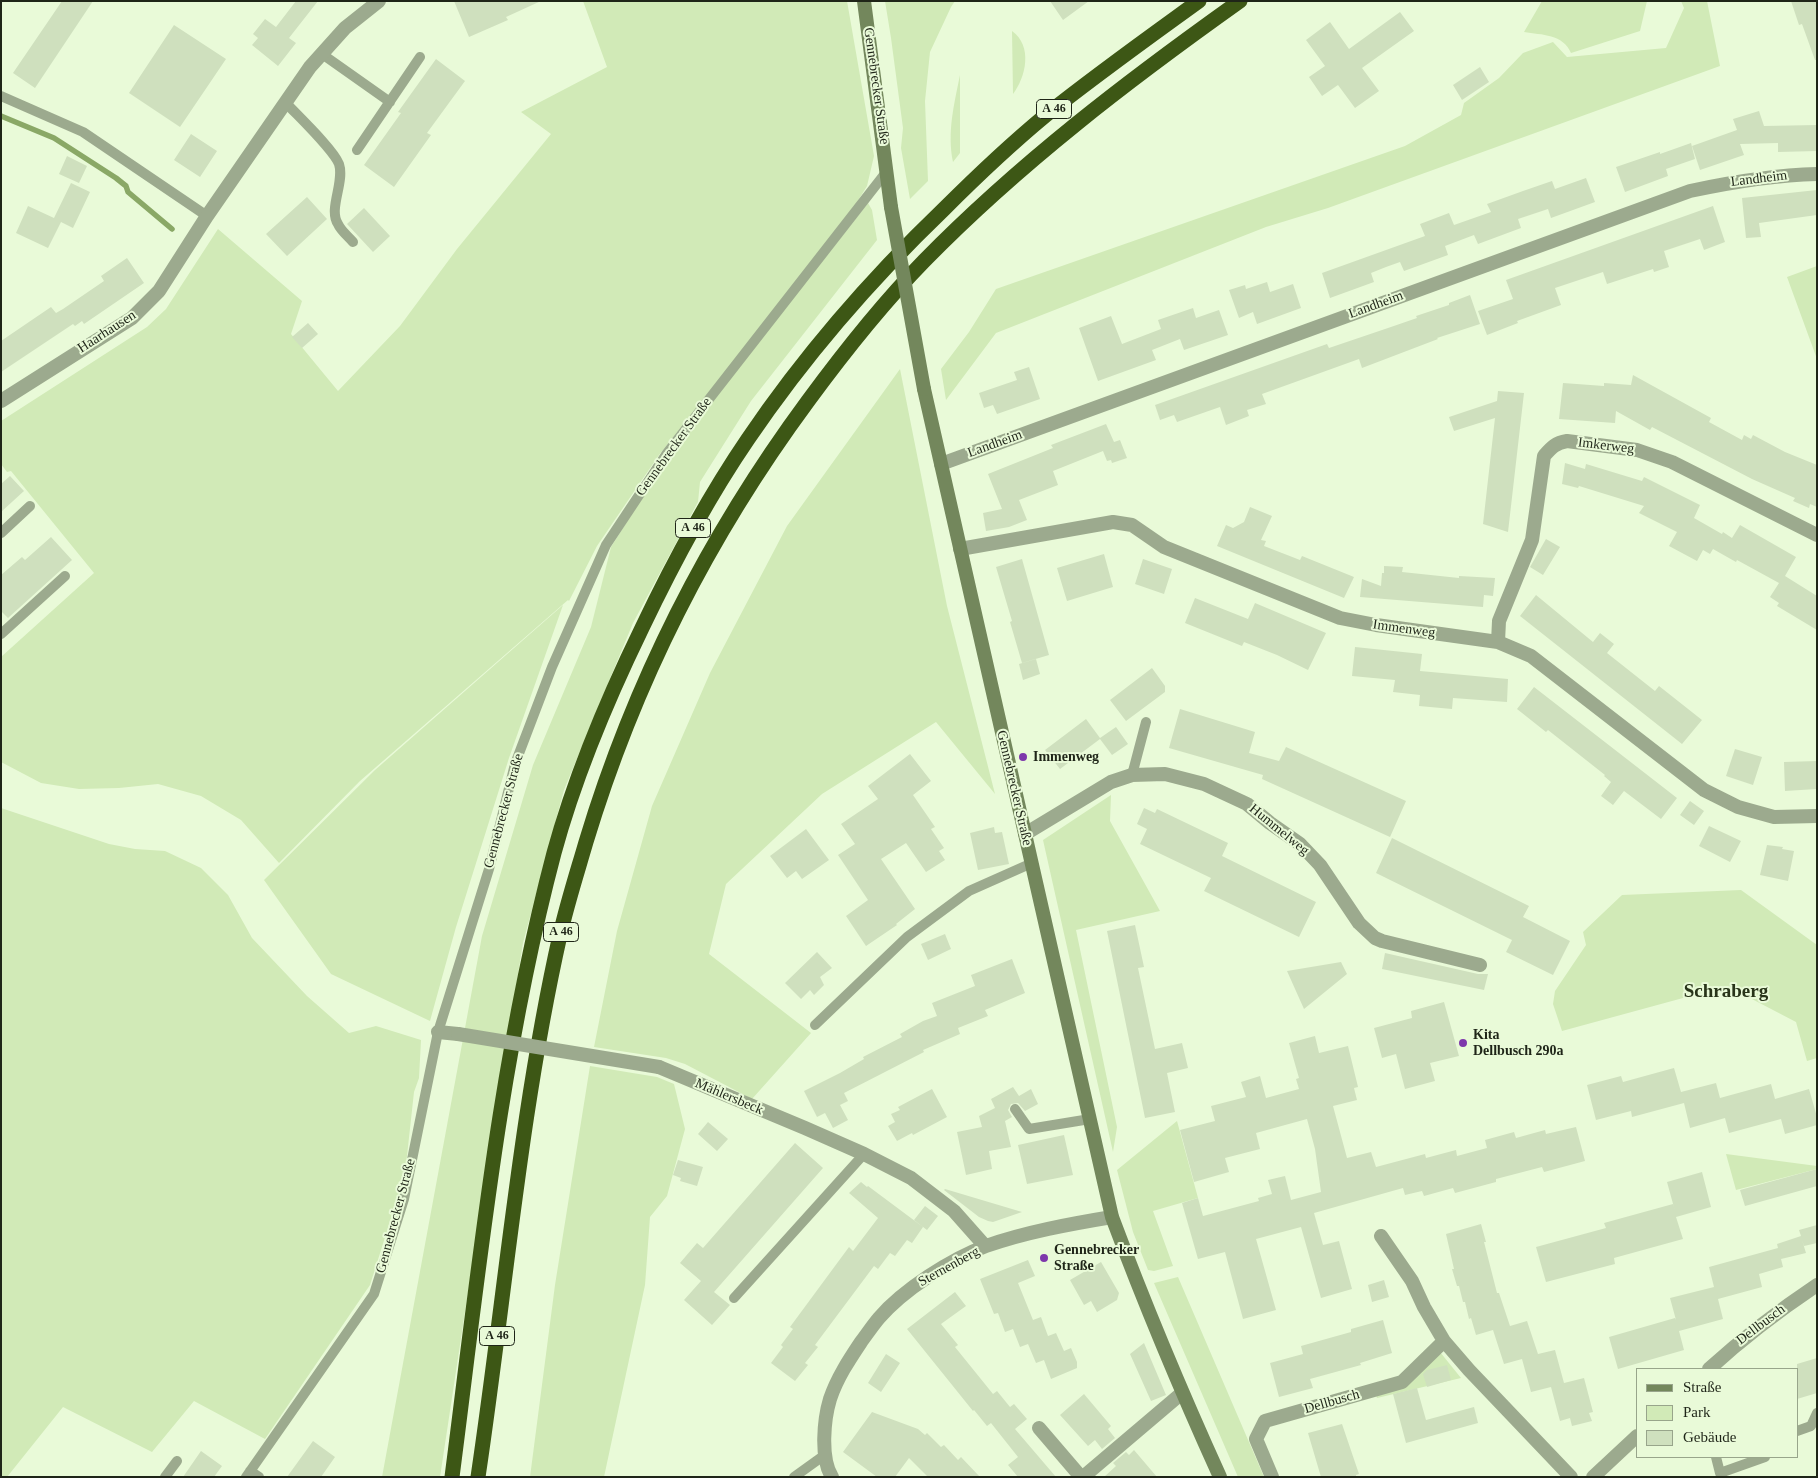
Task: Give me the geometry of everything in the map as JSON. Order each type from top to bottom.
[{"type":"highway","name":"A 46","points":[[452,1477],[489,1188],[517,1012],[533,936],[560,831],[582,767],[622,669],[674,562],[700,514],[745,442],[786,384],[843,313],[926,225],[1044,117],[1199,1]]},
{"type":"highway","name":"A 46","points":[[478,1477],[534,1062],[560,933],[594,817],[621,737],[673,620],[736,505],[774,446],[839,360],[891,296],[958,228],[1044,150],[1098,107],[1240,1]]},
{"type":"main road","name":"Gennebrecker Straße","points":[[864,1],[891,207],[924,390],[1112,1217],[1136,1283],[1220,1477]]},
{"type":"street","name":"Haarhausen","points":[[1,401],[138,312],[159,290],[207,216],[310,67],[345,28],[380,1]]},
{"type":"street","name":"Landheim","points":[[941,464],[1690,191],[1734,181],[1785,175],[1817,174]]},
{"type":"street","name":"Imkerweg","points":[[1498,642],[1499,621],[1532,540],[1544,456],[1550,448],[1558,443],[1567,442],[1637,450],[1672,462],[1817,535]]},
{"type":"street","name":"Immenweg","points":[[960,549],[1113,522],[1132,526],[1164,547],[1340,618],[1376,625],[1498,642],[1531,656],[1704,790],[1738,807],[1774,817],[1817,816]]},
{"type":"street","name":"Hummelweg","points":[[1025,834],[1111,782],[1132,775],[1164,774],[1204,784],[1247,804],[1300,844],[1320,865],[1359,923],[1375,938],[1480,965]]},
{"type":"street","name":"Mählersbeck","points":[[438,1032],[659,1067],[805,1128],[912,1178],[954,1211],[985,1246]]},
{"type":"street","name":"Sternenberg","points":[[829,1475],[824,1433],[826,1411],[834,1386],[847,1362],[880,1317],[915,1285],[953,1262],[985,1246],[1046,1230],[1112,1217]]},
{"type":"street","points":[[1381,1236],[1412,1281],[1424,1307],[1444,1341],[1469,1370],[1571,1477]]},
{"type":"street","name":"Dellbusch","points":[[1710,1368],[1733,1346],[1776,1312],[1817,1286]]},
{"type":"street","name":"Dellbusch","points":[[1272,1477],[1256,1438],[1265,1421],[1402,1382],[1444,1341]]},
{"type":"street","points":[[1039,1428],[1082,1477],[1182,1393]]},
{"type":"street","points":[[1593,1477],[1636,1437]]},
{"type":"lane","points":[[322,54],[390,102]]},
{"type":"lane","points":[[357,150],[420,57]]},
{"type":"lane","points":[[1,96],[84,132],[207,216]]},
{"type":"lane","points":[[286,103],[304,121],[338,162],[341,171],[335,215],[337,224],[353,242]]},
{"type":"lane","name":"Gennebrecker Straße","points":[[252,1475],[374,1294],[404,1199],[438,1032],[489,869],[515,764],[552,667],[606,545],[667,453],[887,171]]},
{"type":"lane","points":[[1,533],[30,506]]},
{"type":"lane","points":[[1,634],[65,576]]},
{"type":"lane","points":[[1132,775],[1146,722]]},
{"type":"lane","points":[[815,1024],[907,937],[969,891],[1032,863]]},
{"type":"lane","points":[[1015,1110],[1029,1129],[1090,1119]]},
{"type":"lane","points":[[734,1298],[864,1154]]},
{"type":"lane","points":[[1798,1431],[1811,1426],[1817,1413]]},
{"type":"lane","points":[[794,1477],[826,1454]]},
{"type":"lane","points":[[1716,1458],[1721,1475],[1763,1458]]},
{"type":"lane","points":[[166,1477],[177,1461]]},
{"type":"green space","points":[[583,1],[847,1],[874,156],[867,186],[846,220],[659,455],[597,546],[569,601],[360,781],[279,863],[241,820],[201,796],[158,784],[119,788],[79,789],[41,783],[1,762],[1,657],[94,573],[11,471],[7,472],[1,464],[1,421],[147,327],[166,309],[218,229],[302,301],[291,334],[338,391],[400,326],[457,249],[551,134],[521,112],[607,67]]},
{"type":"green space","points":[[885,1],[955,1],[930,52],[925,101],[928,181],[910,199],[901,148],[903,128]]},
{"type":"green space","points":[[1542,1],[1647,1],[1640,31],[1571,53],[1563,42],[1551,36],[1524,32]]},
{"type":"green space","points":[[1681,1],[1707,1],[1720,66],[1328,208],[1266,227],[996,333],[946,400],[941,369],[969,332],[996,289],[1405,146],[1461,115],[1464,103],[1499,78],[1523,53],[1553,42],[1567,57],[1666,48],[1684,8]]},
{"type":"green space","points":[[1012,31],[1019,37],[1025,53],[1024,71],[1013,94]]},
{"type":"green space","points":[[960,75],[960,153],[953,162],[951,129]]},
{"type":"green space","points":[[868,203],[872,210],[877,240],[751,401],[700,482],[698,502],[633,623],[564,790],[523,943],[440,1477],[382,1477],[482,936],[533,765],[591,627],[611,547],[669,455]]},
{"type":"green space","points":[[1817,266],[1817,359],[1787,277]]},
{"type":"green space","points":[[900,369],[947,606],[995,794],[936,722],[822,794],[726,884],[709,954],[811,1033],[752,1099],[685,1064],[666,1058],[594,1047],[617,931],[652,806],[710,673],[787,526]]},
{"type":"green space","points":[[563,605],[509,758],[456,927],[430,1021],[331,974],[264,880],[375,770]]},
{"type":"green space","points":[[1111,795],[1110,821],[1160,911],[1076,930],[1117,1127],[1113,1152],[1043,840]]},
{"type":"green space","points":[[1,808],[109,844],[135,849],[165,851],[201,868],[228,895],[252,938],[307,996],[349,1033],[376,1026],[421,1040],[419,1078],[414,1092],[405,1174],[370,1285],[265,1439],[194,1401],[152,1452],[63,1407],[7,1477],[1,1477]]},
{"type":"green space","points":[[1741,890],[1817,945],[1817,1058],[1807,1061],[1796,1022],[1727,986],[1562,1031],[1553,1004],[1555,991],[1586,945],[1583,932],[1622,895]]},
{"type":"green space","points":[[590,1066],[657,1077],[674,1084],[685,1129],[667,1196],[650,1217],[645,1285],[604,1477],[530,1477],[555,1285]]},
{"type":"green space","points":[[1177,1121],[1198,1198],[1153,1211],[1173,1266],[1154,1271],[1148,1270],[1133,1232],[1117,1170]]},
{"type":"green space","points":[[1726,1154],[1817,1166],[1817,1169],[1736,1190]]},
{"type":"green space","points":[[1178,1277],[1264,1477],[1238,1477],[1154,1283]]},
{"type":"green space","points":[[1440,1352],[1461,1378],[1377,1398],[1376,1395]]},
{"type":"building","points":[[62,1],[93,1],[35,88],[13,73]]},
{"type":"building","points":[[296,1],[318,1],[289,38],[296,43],[278,66],[252,45],[258,38],[253,34],[265,19],[276,27]]},
{"type":"building","points":[[454,1],[541,1],[506,17],[508,20],[469,37]]},
{"type":"building","points":[[1050,1],[1089,1],[1063,20]]},
{"type":"building","points":[[1791,1],[1817,1],[1817,60],[1815,60],[1802,24],[1799,25]]},
{"type":"building","points":[[1400,12],[1414,31],[1362,68],[1379,91],[1355,108],[1338,85],[1322,96],[1309,77],[1325,66],[1306,40],[1330,22],[1349,49]]},
{"type":"building","points":[[174,25],[226,59],[180,127],[129,93]]},
{"type":"building","points":[[436,59],[465,81],[427,133],[431,135],[394,187],[364,165],[401,113],[398,112]]},
{"type":"building","points":[[1480,67],[1489,82],[1462,100],[1453,85]]},
{"type":"building","points":[[1759,111],[1764,126],[1817,125],[1817,151],[1778,152],[1778,143],[1740,144],[1744,155],[1700,170],[1692,146],[1737,130],[1733,119]]},
{"type":"building","points":[[191,134],[217,151],[200,177],[174,160]]},
{"type":"building","points":[[1691,143],[1695,159],[1666,169],[1668,176],[1625,192],[1616,167]]},
{"type":"building","points":[[67,156],[87,166],[79,183],[59,174]]},
{"type":"building","points":[[1586,178],[1595,202],[1551,218],[1548,209],[1518,219],[1521,228],[1478,244],[1474,235],[1445,246],[1448,255],[1404,271],[1400,262],[1386,267],[1371,273],[1374,282],[1330,298],[1322,273],[1425,236],[1420,224],[1449,213],[1454,225],[1491,212],[1487,204],[1523,191],[1552,181],[1555,189]]},
{"type":"building","points":[[71,183],[90,192],[73,228],[61,222],[48,248],[16,233],[28,206],[54,218]]},
{"type":"building","points":[[1817,190],[1817,215],[1759,223],[1761,237],[1746,238],[1742,198]]},
{"type":"building","points":[[307,197],[327,219],[287,256],[266,234]]},
{"type":"building","points":[[1713,206],[1725,242],[1704,250],[1700,239],[1664,251],[1669,267],[1654,272],[1653,269],[1607,284],[1603,272],[1555,288],[1561,305],[1517,321],[1518,323],[1487,335],[1478,311],[1513,299],[1506,280]]},
{"type":"building","points":[[364,208],[390,236],[373,252],[347,224]]},
{"type":"building","points":[[127,258],[144,283],[84,324],[82,321],[75,326],[73,324],[1,372],[1,341],[51,307],[56,313],[63,309],[104,281],[101,276]]},
{"type":"building","points":[[1267,282],[1270,292],[1293,284],[1301,308],[1257,324],[1253,312],[1239,318],[1229,290],[1245,285],[1246,289]]},
{"type":"building","points":[[1470,295],[1480,324],[1437,338],[1362,368],[1359,359],[1262,394],[1266,404],[1247,410],[1249,416],[1226,425],[1220,407],[1177,422],[1174,415],[1160,420],[1155,405],[1327,344],[1329,348],[1417,318],[1416,316],[1449,305],[1449,303]]},
{"type":"building","points":[[1193,308],[1196,318],[1219,310],[1228,335],[1184,350],[1180,339],[1152,350],[1156,360],[1098,381],[1079,328],[1111,316],[1122,344],[1161,329],[1158,320]]},
{"type":"building","points":[[308,323],[318,334],[302,348],[292,337]]},
{"type":"building","points":[[1029,367],[1040,399],[997,414],[993,405],[984,408],[979,393],[1017,380],[1014,372]]},
{"type":"building","points":[[1633,375],[1711,418],[1709,422],[1742,440],[1744,435],[1751,439],[1753,435],[1785,452],[1817,465],[1817,507],[1810,504],[1809,508],[1793,501],[1795,498],[1752,479],[1652,427],[1650,430],[1616,411],[1615,423],[1559,419],[1563,383],[1604,386],[1604,383],[1631,385]]},
{"type":"building","points":[[1498,391],[1524,393],[1508,532],[1483,524],[1495,418],[1454,431],[1449,417],[1497,401]]},
{"type":"building","points":[[1106,424],[1114,442],[1120,440],[1127,458],[1112,463],[1111,460],[1107,461],[1103,451],[1053,471],[1058,485],[1019,500],[1027,520],[1009,527],[986,531],[983,513],[1002,509],[988,474],[1053,448],[1051,445]]},
{"type":"building","points":[[1565,463],[1585,469],[1586,464],[1642,481],[1644,477],[1700,505],[1694,518],[1722,534],[1723,532],[1732,538],[1740,525],[1796,557],[1785,576],[1817,596],[1817,630],[1777,606],[1779,603],[1770,597],[1779,583],[1713,549],[1710,554],[1703,550],[1697,561],[1669,546],[1677,532],[1639,513],[1644,506],[1579,486],[1578,488],[1562,484]]},
{"type":"building","points":[[10,476],[24,491],[1,512],[1,484]]},
{"type":"building","points":[[1250,507],[1272,516],[1261,540],[1266,541],[1264,546],[1300,560],[1302,556],[1354,577],[1344,598],[1217,546],[1226,525],[1233,528],[1244,522]]},
{"type":"building","points":[[51,537],[72,560],[8,618],[1,611],[1,575],[22,557],[25,560]]},
{"type":"building","points":[[1546,539],[1560,547],[1543,575],[1530,567]]},
{"type":"building","points":[[1104,554],[1113,587],[1067,601],[1057,568]]},
{"type":"building","points":[[1022,559],[1049,655],[1022,663],[996,567]]},
{"type":"building","points":[[1143,559],[1172,569],[1164,594],[1135,584]]},
{"type":"building","points":[[1384,566],[1403,567],[1402,572],[1459,578],[1459,576],[1495,578],[1493,596],[1484,595],[1483,607],[1360,597],[1362,579],[1381,586]]},
{"type":"building","points":[[1536,595],[1593,642],[1600,633],[1614,644],[1607,653],[1655,691],[1659,686],[1702,720],[1682,744],[1520,616]]},
{"type":"building","points":[[1195,598],[1248,619],[1255,603],[1326,633],[1308,670],[1244,642],[1242,646],[1185,623]]},
{"type":"building","points":[[1355,647],[1422,654],[1420,671],[1508,679],[1507,702],[1453,698],[1452,709],[1419,706],[1420,695],[1393,692],[1395,680],[1352,676]]},
{"type":"building","points":[[1036,659],[1040,674],[1023,680],[1019,664]]},
{"type":"building","points":[[1152,668],[1165,686],[1165,692],[1126,721],[1110,700]]},
{"type":"building","points":[[1534,687],[1677,798],[1661,819],[1624,791],[1613,805],[1601,796],[1611,782],[1605,775],[1548,730],[1546,732],[1517,709]]},
{"type":"building","points":[[1180,709],[1255,732],[1249,753],[1279,761],[1286,747],[1406,801],[1390,837],[1262,779],[1263,775],[1169,748]]},
{"type":"building","points":[[1086,719],[1100,738],[1116,727],[1128,744],[1112,755],[1100,739],[1060,769],[1045,750]]},
{"type":"building","points":[[1735,749],[1762,757],[1753,785],[1726,776]]},
{"type":"building","points":[[910,754],[931,781],[913,795],[935,827],[931,829],[944,848],[939,851],[945,860],[926,872],[906,843],[881,859],[915,909],[897,925],[866,946],[846,916],[868,900],[838,855],[855,844],[841,824],[878,799],[868,786]]},
{"type":"building","points":[[1817,761],[1817,789],[1785,791],[1784,762]]},
{"type":"building","points":[[1690,801],[1704,811],[1694,825],[1680,815]]},
{"type":"building","points":[[1144,808],[1155,813],[1157,809],[1228,843],[1222,856],[1316,902],[1299,937],[1204,891],[1211,878],[1140,844],[1147,829],[1137,824]]},
{"type":"building","points":[[1709,826],[1741,841],[1730,862],[1699,846]]},
{"type":"building","points":[[994,827],[995,833],[1002,832],[1009,864],[978,870],[970,833]]},
{"type":"building","points":[[806,829],[829,860],[802,879],[796,871],[787,878],[770,856]]},
{"type":"building","points":[[1392,838],[1529,906],[1523,917],[1570,941],[1553,975],[1506,952],[1512,940],[1376,873]]},
{"type":"building","points":[[1767,845],[1783,847],[1782,849],[1794,851],[1788,881],[1760,875]]},
{"type":"building","points":[[1135,925],[1144,967],[1138,968],[1155,1049],[1182,1043],[1188,1068],[1167,1073],[1175,1112],[1145,1118],[1107,931]]},
{"type":"building","points":[[945,934],[951,949],[928,960],[921,944]]},
{"type":"building","points":[[817,952],[832,968],[820,977],[824,985],[814,995],[810,990],[801,999],[785,983]]},
{"type":"building","points":[[1385,953],[1478,974],[1488,974],[1484,990],[1382,969]]},
{"type":"building","points":[[1012,959],[1025,993],[985,1010],[988,1016],[958,1028],[960,1034],[923,1050],[924,1052],[844,1093],[848,1101],[840,1105],[848,1120],[833,1128],[825,1113],[817,1117],[804,1091],[840,1073],[864,1059],[863,1057],[902,1037],[900,1034],[923,1021],[937,1016],[932,1003],[975,986],[971,975]]},
{"type":"building","points":[[1341,962],[1347,974],[1304,1009],[1287,971]]},
{"type":"building","points":[[1444,1002],[1459,1056],[1430,1063],[1435,1081],[1405,1089],[1396,1054],[1382,1058],[1374,1028],[1412,1018],[1411,1011]]},
{"type":"building","points":[[1315,1036],[1319,1053],[1348,1046],[1358,1087],[1354,1088],[1357,1100],[1333,1106],[1347,1158],[1371,1152],[1376,1167],[1425,1154],[1426,1158],[1456,1150],[1457,1156],[1487,1148],[1485,1140],[1514,1132],[1516,1138],[1545,1130],[1546,1134],[1576,1127],[1585,1161],[1544,1172],[1542,1167],[1496,1179],[1496,1182],[1455,1193],[1453,1188],[1424,1196],[1422,1191],[1405,1195],[1403,1188],[1314,1213],[1323,1245],[1339,1241],[1352,1289],[1321,1298],[1301,1227],[1256,1239],[1276,1310],[1243,1319],[1225,1252],[1198,1259],[1182,1203],[1198,1198],[1203,1216],[1259,1201],[1258,1198],[1272,1194],[1268,1180],[1285,1176],[1291,1200],[1321,1192],[1315,1149],[1307,1119],[1256,1133],[1260,1149],[1225,1158],[1229,1172],[1194,1182],[1180,1130],[1215,1121],[1211,1106],[1246,1097],[1241,1082],[1260,1076],[1266,1098],[1299,1089],[1296,1079],[1299,1078],[1289,1043]]},
{"type":"building","points":[[1674,1068],[1681,1092],[1716,1083],[1720,1098],[1771,1084],[1775,1099],[1809,1089],[1817,1117],[1817,1125],[1785,1134],[1781,1119],[1729,1133],[1725,1118],[1690,1128],[1684,1103],[1632,1117],[1631,1111],[1596,1120],[1587,1085],[1621,1076],[1623,1082]]},
{"type":"building","points":[[1013,1087],[1019,1096],[1031,1089],[1038,1104],[1025,1111],[1018,1103],[1011,1104],[1008,1110],[1012,1117],[1005,1121],[1011,1147],[989,1151],[992,1169],[966,1175],[957,1132],[982,1127],[979,1116],[995,1108],[991,1099]]},
{"type":"building","points":[[932,1089],[947,1117],[913,1135],[912,1133],[897,1141],[888,1126],[895,1122],[891,1114],[900,1110],[898,1107]]},
{"type":"building","points":[[708,1122],[728,1139],[717,1151],[698,1134]]},
{"type":"building","points":[[1064,1135],[1073,1175],[1027,1184],[1018,1145]]},
{"type":"building","points":[[795,1143],[823,1168],[714,1292],[730,1305],[712,1325],[684,1300],[701,1281],[680,1263],[697,1243],[703,1248]]},
{"type":"building","points":[[678,1160],[703,1167],[697,1186],[680,1181],[681,1178],[673,1175]]},
{"type":"building","points":[[1817,1169],[1817,1186],[1745,1206],[1740,1190]]},
{"type":"building","points":[[1702,1172],[1711,1207],[1676,1217],[1683,1239],[1614,1258],[1615,1264],[1546,1282],[1536,1247],[1606,1228],[1604,1223],[1673,1204],[1675,1211],[1667,1182]]},
{"type":"building","points":[[861,1182],[923,1227],[912,1243],[907,1240],[895,1256],[890,1253],[878,1269],[874,1266],[815,1345],[818,1347],[805,1363],[808,1365],[795,1381],[771,1363],[793,1329],[790,1327],[849,1247],[853,1251],[878,1218],[849,1193]]},
{"type":"building","points":[[945,1189],[1022,1212],[993,1222],[988,1221],[979,1217]]},
{"type":"building","points":[[925,1206],[938,1216],[927,1230],[914,1220]]},
{"type":"building","points":[[1481,1224],[1497,1293],[1499,1293],[1510,1326],[1527,1321],[1538,1354],[1555,1350],[1564,1383],[1584,1378],[1593,1412],[1589,1413],[1592,1421],[1572,1426],[1570,1418],[1560,1421],[1551,1387],[1531,1392],[1522,1359],[1504,1364],[1493,1330],[1476,1335],[1459,1286],[1457,1286],[1446,1234]]},
{"type":"building","points":[[1817,1225],[1817,1243],[1804,1246],[1802,1240],[1806,1253],[1781,1259],[1783,1267],[1759,1274],[1762,1287],[1718,1299],[1723,1319],[1679,1331],[1684,1350],[1618,1369],[1609,1337],[1675,1318],[1676,1320],[1670,1298],[1714,1287],[1709,1267],[1778,1248],[1777,1244],[1801,1236],[1799,1230]]},
{"type":"building","points":[[1028,1260],[1035,1276],[1018,1283],[1033,1320],[1041,1317],[1048,1336],[1056,1333],[1064,1351],[1071,1348],[1077,1362],[1077,1368],[1051,1379],[1044,1360],[1036,1363],[1028,1344],[1020,1347],[1013,1329],[1005,1332],[998,1313],[994,1314],[980,1279]]},
{"type":"building","points":[[1101,1262],[1119,1293],[1117,1300],[1097,1312],[1091,1301],[1084,1305],[1070,1280]]},
{"type":"building","points":[[1384,1280],[1389,1297],[1372,1302],[1368,1285]]},
{"type":"building","points":[[955,1292],[966,1306],[941,1324],[958,1345],[955,1347],[993,1394],[997,1391],[1010,1407],[1014,1404],[1027,1419],[1015,1429],[1056,1477],[1018,1477],[1008,1465],[1018,1457],[991,1423],[987,1426],[973,1411],[907,1329]]},
{"type":"building","points":[[1383,1320],[1392,1353],[1360,1363],[1361,1365],[1310,1379],[1313,1388],[1279,1397],[1270,1363],[1303,1354],[1301,1346],[1351,1332],[1351,1329]]},
{"type":"building","points":[[1144,1343],[1166,1395],[1151,1401],[1130,1354]]},
{"type":"building","points":[[886,1354],[900,1363],[881,1392],[868,1383]]},
{"type":"building","points":[[1817,1358],[1817,1393],[1798,1399],[1797,1364]]},
{"type":"building","points":[[1447,1365],[1451,1380],[1427,1387],[1423,1374],[1427,1370]]},
{"type":"building","points":[[1417,1388],[1426,1420],[1474,1407],[1478,1423],[1406,1443],[1393,1394]]},
{"type":"building","points":[[1084,1394],[1111,1426],[1108,1429],[1115,1438],[1102,1449],[1095,1440],[1088,1446],[1060,1415]]},
{"type":"building","points":[[872,1412],[918,1429],[925,1435],[927,1433],[941,1447],[944,1445],[958,1460],[961,1457],[980,1477],[928,1477],[909,1458],[895,1477],[877,1477],[843,1452]]},
{"type":"building","points":[[1342,1424],[1359,1474],[1356,1477],[1321,1477],[1308,1433]]},
{"type":"building","points":[[313,1441],[335,1457],[321,1477],[287,1477]]},
{"type":"building","points":[[1134,1450],[1157,1477],[1104,1477],[1116,1466],[1113,1463],[1126,1452],[1129,1455]]},
{"type":"building","points":[[201,1451],[222,1466],[214,1477],[183,1477]]},
{"type":"waterway","points":[[1,116],[54,138],[116,178],[126,186],[128,192],[172,229]]},
{"type":"place","name":"Immenweg","points":[[1023,757]]},
{"type":"place","name":"Kita Dellbusch 290a","points":[[1463,1043]]},
{"type":"place","name":"Gennebrecker Straße","points":[[1044,1258]]},
{"type":"district","name":"Schraberg","points":[[1726,992]]}]
